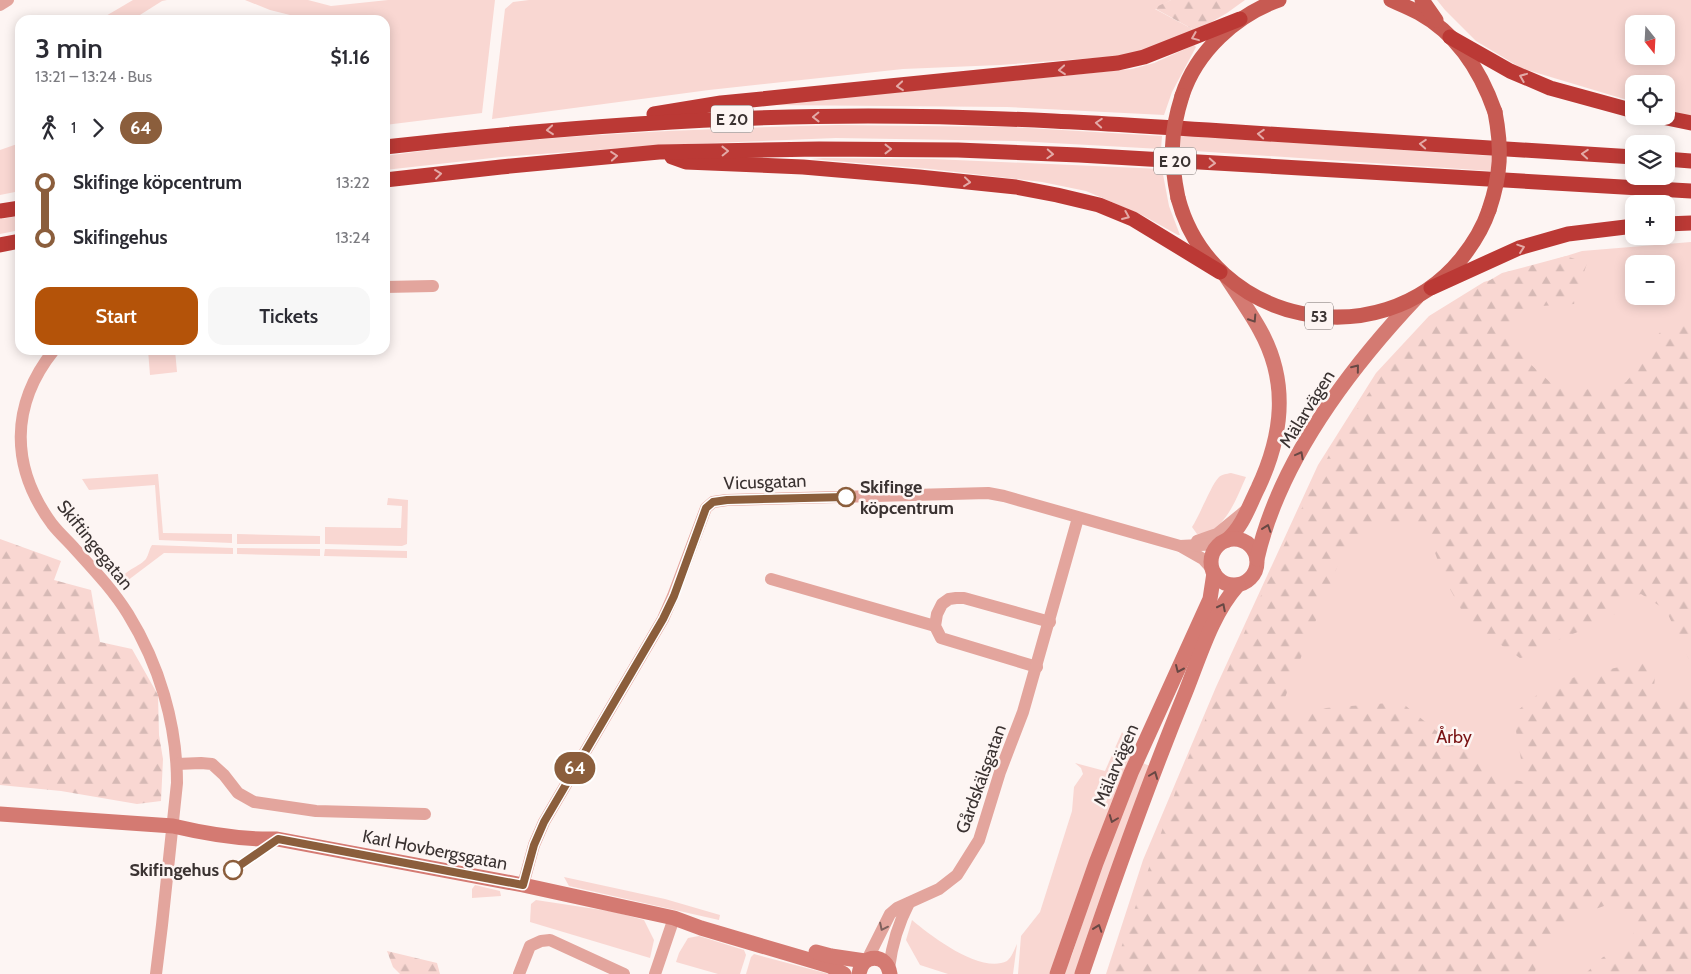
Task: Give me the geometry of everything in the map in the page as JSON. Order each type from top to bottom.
[{"type":"highway","name":"E 20","points":[[599,126],[637,117],[721,103],[1118,64],[1144,57],[1244,16]]},
{"type":"highway","points":[[1446,33],[1510,72],[1550,88],[1625,108]]},
{"type":"highway","name":"E 20","points":[[390,146],[599,126],[771,118],[946,117],[1046,120],[1625,156]]},
{"type":"highway","points":[[1675,120],[1691,123]]},
{"type":"highway","name":"E 20","points":[[390,179],[659,152],[819,149],[958,150],[1691,191]]},
{"type":"highway","name":"E 20","points":[[659,152],[686,162],[803,167],[899,175],[1016,187],[1057,195],[1099,205],[1133,219],[1223,275]]},
{"type":"highway","points":[[1675,159],[1691,160]]},
{"type":"highway","points":[[0,211],[15,209]]},
{"type":"highway","points":[[1675,224],[1691,223]]},
{"type":"highway","points":[[1431,288],[1496,257],[1537,242],[1568,234],[1625,227]]},
{"type":"highway","points":[[0,244],[15,242]]},
{"type":"main road","name":"53","points":[[1261,0],[1213,43],[1198,62],[1182,96],[1174,118],[1171,144],[1174,178],[1181,212],[1197,244],[1223,275],[1253,297],[1293,313],[1333,318],[1364,316],[1392,308],[1417,297],[1431,288],[1451,270],[1472,245],[1486,220],[1495,191],[1500,162],[1500,143],[1495,112],[1478,73],[1467,56],[1446,33],[1422,0]]},
{"type":"main road","name":"53","points":[[1244,16],[1279,0]]},
{"type":"main road","name":"53","points":[[1391,0],[1420,13],[1446,33]]},
{"type":"main road","name":"Mälarvägen","points":[[1223,275],[1260,330],[1275,364],[1280,394],[1277,436],[1266,470],[1240,526],[1224,542]]},
{"type":"main road","name":"Mälarvägen","points":[[1257,559],[1278,498],[1310,436],[1337,391],[1397,318],[1417,297]]},
{"type":"main road","points":[[1239,540],[1246,542],[1252,548],[1257,559],[1254,575],[1245,583],[1238,585],[1226,584],[1213,571],[1212,557],[1215,550],[1224,542],[1239,540]]},
{"type":"main road","name":"Mälarvägen","points":[[1057,974],[1096,863],[1131,773],[1210,599],[1213,571]]},
{"type":"main road","points":[[1082,974],[1112,886],[1177,713],[1210,632],[1226,600],[1238,585]]},
{"type":"main road","name":"Karl Hovbergsgatan","points":[[0,814],[173,826],[202,824],[260,830],[278,839],[523,885],[674,918],[701,928],[830,966],[844,974]]},
{"type":"main road","name":"Karl Hovbergsgatan","points":[[674,918],[702,919],[864,965],[878,959],[884,962],[892,971]]},
{"type":"street","points":[[0,5],[8,0]]},
{"type":"street","points":[[390,287],[433,286]]},
{"type":"street","name":"Skiftingegatan","points":[[50,355],[41,367],[26,398],[20,445],[27,479],[34,496],[53,525],[105,582],[128,613],[141,638],[166,699],[177,764],[173,826]]},
{"type":"street","name":"Vicusgatan","points":[[523,885],[534,845],[544,822],[663,619],[674,596],[706,508],[710,504],[727,500],[988,493],[1180,546],[1203,560],[1213,571]]},
{"type":"street","points":[[1180,546],[1217,534],[1248,509]]},
{"type":"street","name":"Gårdskälsgatan","points":[[864,965],[890,914],[897,908],[939,890],[957,874],[979,840],[1000,772],[1023,712],[1037,667],[1078,518]]},
{"type":"street","name":"Vicusgatan","points":[[1180,546],[1224,542]]},
{"type":"street","points":[[771,579],[935,626]]},
{"type":"street","points":[[1037,667],[941,638],[935,626],[937,614],[942,604],[948,600],[964,598],[1050,622]]},
{"type":"street","points":[[177,764],[201,762],[212,764],[224,774],[238,793],[254,802],[316,811],[425,814]]},
{"type":"street","points":[[156,974],[173,826]]},
{"type":"street","points":[[892,971],[891,950],[900,920],[910,903]]},
{"type":"street","points":[[655,974],[674,918]]},
{"type":"street","points":[[519,974],[530,946],[541,941],[550,940],[624,974]]},
{"type":"green space","points":[[133,0],[167,0],[162,1],[140,15],[108,15]]},
{"type":"green space","points":[[245,0],[308,0],[331,6],[388,0],[495,0],[482,113],[390,124],[390,15],[290,15],[270,10]]},
{"type":"green space","points":[[529,0],[1171,0],[1155,9],[1196,31],[1122,56],[1000,65],[903,69],[709,90],[492,119],[505,9],[513,2]]},
{"type":"green space","points":[[1171,0],[1245,0],[1196,31],[1154,8]]},
{"type":"green space","points":[[1437,0],[1691,0],[1691,116],[1675,113],[1675,75],[1625,75],[1625,99],[1521,68],[1476,41]]},
{"type":"green space","points":[[1194,45],[1196,47],[1172,92],[1164,115],[1007,107],[769,105],[1132,69],[1154,63]]},
{"type":"green space","points":[[839,125],[1012,127],[1162,136],[1161,149],[1015,141],[836,138],[662,145],[501,157],[390,169],[390,155],[441,149],[554,138]]},
{"type":"green space","points":[[1181,135],[1492,156],[1491,171],[1180,150]]},
{"type":"green space","points":[[15,145],[15,192],[0,195],[0,150]]},
{"type":"green space","points":[[811,159],[933,159],[1162,169],[1169,206],[1180,235],[1142,215],[1086,191],[1042,182],[930,169]]},
{"type":"green space","points":[[15,217],[15,231],[0,234],[0,219]]},
{"type":"green space","name":"Årby","points":[[1691,242],[1691,974],[1106,974],[1143,860],[1216,687],[1318,465],[1376,373],[1429,316],[1484,282],[1582,251],[1675,245],[1675,243]]},
{"type":"green space","name":"Årby","points":[[1566,256],[1587,263],[1574,304],[1541,306],[1516,312],[1507,326],[1513,344],[1526,360],[1552,384],[1578,391],[1626,382],[1636,370],[1646,348],[1664,328],[1691,325],[1691,664],[1666,610],[1641,594],[1622,599],[1615,614],[1558,640],[1542,653],[1520,658],[1488,636],[1462,611],[1445,580],[1430,539],[1413,523],[1366,524],[1338,565],[1280,710],[1306,715],[1326,708],[1401,702],[1445,738],[1470,743],[1492,776],[1525,782],[1513,714],[1542,691],[1577,676],[1643,662],[1655,675],[1653,701],[1687,698],[1691,695],[1691,974],[1585,974],[1603,957],[1633,948],[1633,919],[1615,902],[1568,919],[1546,942],[1534,974],[1112,974],[1184,767],[1276,562],[1312,487],[1344,427],[1406,342],[1450,304],[1502,273]]},
{"type":"green space","points":[[148,355],[175,355],[177,372],[150,375]]},
{"type":"green space","points":[[1231,473],[1246,477],[1228,513],[1215,528],[1197,534],[1192,527],[1213,487],[1219,477]]},
{"type":"green space","points":[[158,474],[163,533],[232,534],[232,543],[159,540],[155,485],[89,490],[82,479]]},
{"type":"green space","points":[[388,498],[408,500],[407,544],[402,546],[325,544],[325,527],[401,528],[402,506],[387,505]]},
{"type":"green space","points":[[237,534],[320,536],[320,544],[237,544]]},
{"type":"green space","points":[[0,539],[61,561],[54,580],[91,590],[100,642],[132,649],[158,695],[159,735],[163,759],[161,801],[137,804],[61,791],[0,785]]},
{"type":"green space","points":[[152,545],[233,548],[233,554],[164,553],[119,587],[122,577],[146,559]]},
{"type":"green space","points":[[237,548],[320,549],[320,556],[237,554]]},
{"type":"green space","points":[[325,549],[407,551],[407,558],[324,556]]},
{"type":"green space","points":[[1122,732],[1128,740],[1130,757],[1056,960],[1049,974],[1018,974],[1021,936],[1040,912],[1072,811],[1074,787],[1083,774],[1081,768],[1075,763],[1105,771]]},
{"type":"green space","points":[[1140,762],[1150,766],[1077,974],[1063,974],[1072,955],[1100,869]]},
{"type":"green space","points":[[564,877],[665,899],[720,915],[719,920],[569,886]]},
{"type":"green space","points":[[475,885],[500,891],[501,896],[472,898],[472,889]]},
{"type":"green space","points":[[536,900],[615,912],[644,920],[654,940],[650,958],[530,922],[531,904]]},
{"type":"green space","points":[[912,920],[957,952],[984,962],[996,964],[1007,961],[1017,944],[1013,974],[948,974],[920,965],[906,940]]},
{"type":"green space","points":[[699,936],[744,950],[746,955],[740,974],[718,974],[676,962],[688,938]]},
{"type":"green space","points":[[387,951],[437,963],[440,974],[400,974],[393,967]]},
{"type":"green space","points":[[754,954],[829,974],[746,974],[751,957]]},
{"type":"bus line","name":"64","points":[[233,870],[278,839],[523,885],[534,845],[544,822],[663,619],[674,596],[706,508],[713,502],[727,500],[846,497]]},
{"type":"place","name":"Skifinge köpcentrum","points":[[846,497]]},
{"type":"place","name":"Skifingehus","points":[[233,870]]}]
